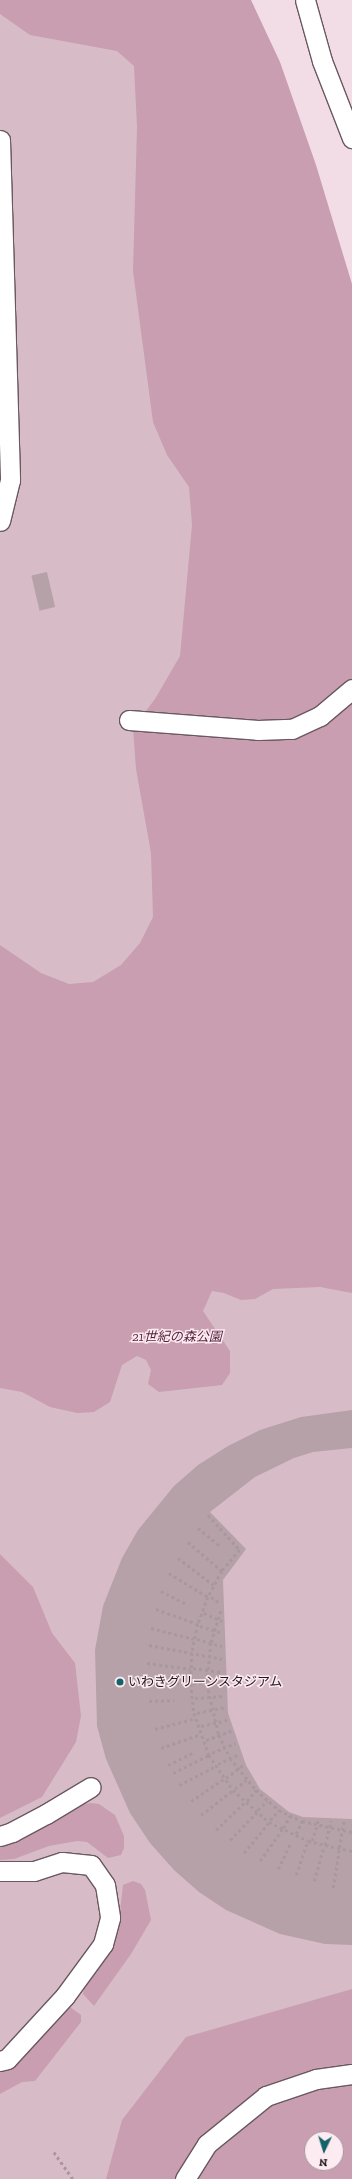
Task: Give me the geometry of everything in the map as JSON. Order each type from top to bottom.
[{"type":"street","points":[[305,0],[322,61],[352,138]]},
{"type":"street","points":[[0,140],[10,480],[0,521]]},
{"type":"street","points":[[129,720],[258,730],[292,729],[320,716],[352,689]]},
{"type":"street","points":[[0,1836],[12,1832],[91,1788]]},
{"type":"street","points":[[0,1871],[34,1871],[62,1862],[92,1865],[105,1885],[110,1918],[103,1944],[64,1996],[7,2059],[0,2061]]},
{"type":"street","points":[[185,2179],[207,2144],[266,2096],[316,2079],[352,2074]]},
{"type":"path","points":[[208,1515],[240,1550],[222,1571],[214,1585],[199,1625],[192,1653],[192,1684],[196,1718],[201,1734],[210,1754],[225,1778],[257,1811],[270,1821],[308,1841],[352,1851]]},
{"type":"path","points":[[198,1528],[220,1546]]},
{"type":"path","points":[[188,1542],[222,1571]]},
{"type":"path","points":[[178,1558],[214,1585]]},
{"type":"path","points":[[169,1573],[220,1603]]},
{"type":"path","points":[[161,1591],[185,1603]]},
{"type":"path","points":[[156,1609],[223,1634]]},
{"type":"path","points":[[221,1610],[210,1643],[207,1684],[211,1710],[224,1748],[237,1770],[267,1801],[278,1810],[317,1826],[342,1832],[352,1832]]},
{"type":"path","points":[[204,1613],[222,1621]]},
{"type":"path","points":[[151,1628],[222,1646]]},
{"type":"path","points":[[149,1644],[192,1653]]},
{"type":"path","points":[[196,1654],[223,1659]]},
{"type":"path","points":[[147,1663],[223,1672]]},
{"type":"path","points":[[146,1681],[222,1684]]},
{"type":"path","points":[[195,1698],[223,1696]]},
{"type":"path","points":[[149,1701],[174,1700]]},
{"type":"path","points":[[197,1713],[225,1707]]},
{"type":"path","points":[[154,1729],[196,1718]]},
{"type":"path","points":[[201,1726],[227,1720]]},
{"type":"path","points":[[206,1740],[231,1731]]},
{"type":"path","points":[[161,1748],[201,1734]]},
{"type":"path","points":[[173,1773],[235,1743]]},
{"type":"path","points":[[168,1765],[193,1753]]},
{"type":"path","points":[[179,1785],[239,1754]]},
{"type":"path","points":[[191,1801],[244,1765]]},
{"type":"path","points":[[201,1815],[246,1780]]},
{"type":"path","points":[[216,1830],[256,1790]]},
{"type":"path","points":[[230,1840],[267,1801]]},
{"type":"path","points":[[244,1853],[278,1810]]},
{"type":"path","points":[[260,1860],[290,1816]]},
{"type":"path","points":[[296,1834],[302,1821]]},
{"type":"path","points":[[312,1841],[318,1821]]},
{"type":"path","points":[[314,1881],[332,1821]]},
{"type":"path","points":[[333,1888],[344,1821]]},
{"type":"path","points":[[296,1875],[308,1841]]},
{"type":"path","points":[[278,1869],[290,1844]]},
{"type":"path","points":[[54,2152],[73,2179]]},
{"type":"green space","name":"21世紀の森公園","points":[[0,0],[58,0],[165,9],[352,1162],[352,2074],[185,2179],[0,2179]]},
{"type":"green space","points":[[0,0],[251,0],[280,62],[316,165],[352,284],[352,1293],[320,1287],[273,1289],[255,1299],[241,1300],[224,1293],[212,1291],[203,1311],[230,1351],[230,1373],[222,1385],[159,1392],[148,1384],[151,1370],[146,1360],[137,1356],[122,1365],[110,1402],[94,1412],[77,1413],[50,1407],[22,1392],[0,1388],[0,945],[41,973],[69,984],[93,982],[121,965],[140,943],[153,917],[151,853],[136,769],[133,728],[155,699],[180,656],[192,525],[189,487],[167,455],[153,422],[133,271],[137,127],[134,66],[117,51],[30,35],[0,14]]},
{"type":"green space","points":[[0,1554],[33,1587],[52,1633],[75,1663],[81,1716],[76,1742],[42,1797],[0,1818]]},
{"type":"green space","points":[[91,1803],[99,1804],[115,1815],[124,1836],[124,1848],[121,1855],[108,1858],[87,1842],[77,1841],[49,1846],[14,1859],[0,1860],[0,1837],[76,1805]]},
{"type":"green space","points":[[133,1881],[141,1884],[145,1890],[151,1920],[131,1954],[94,2006],[83,1994],[86,1976],[118,1929],[123,1885]]},
{"type":"green space","points":[[352,1989],[352,2179],[106,2179],[122,2120],[186,2037]]},
{"type":"green space","points":[[70,2007],[81,2015],[81,2022],[35,2081],[22,2082],[0,2094],[0,2068],[24,2053],[61,2012]]},
{"type":"building","points":[[47,572],[55,607],[40,611],[31,576]]},
{"type":"building","points":[[352,1410],[352,1448],[313,1452],[294,1458],[255,1477],[210,1512],[246,1549],[223,1580],[228,1713],[246,1765],[260,1789],[289,1812],[303,1817],[352,1819],[352,1945],[325,1944],[280,1934],[226,1910],[199,1892],[174,1870],[150,1843],[130,1813],[106,1759],[97,1726],[95,1650],[103,1606],[122,1558],[138,1530],[174,1486],[198,1465],[228,1446],[260,1430],[301,1417]]},
{"type":"place","name":"いわきグリーンスタジアム","points":[[120,1682]]}]
